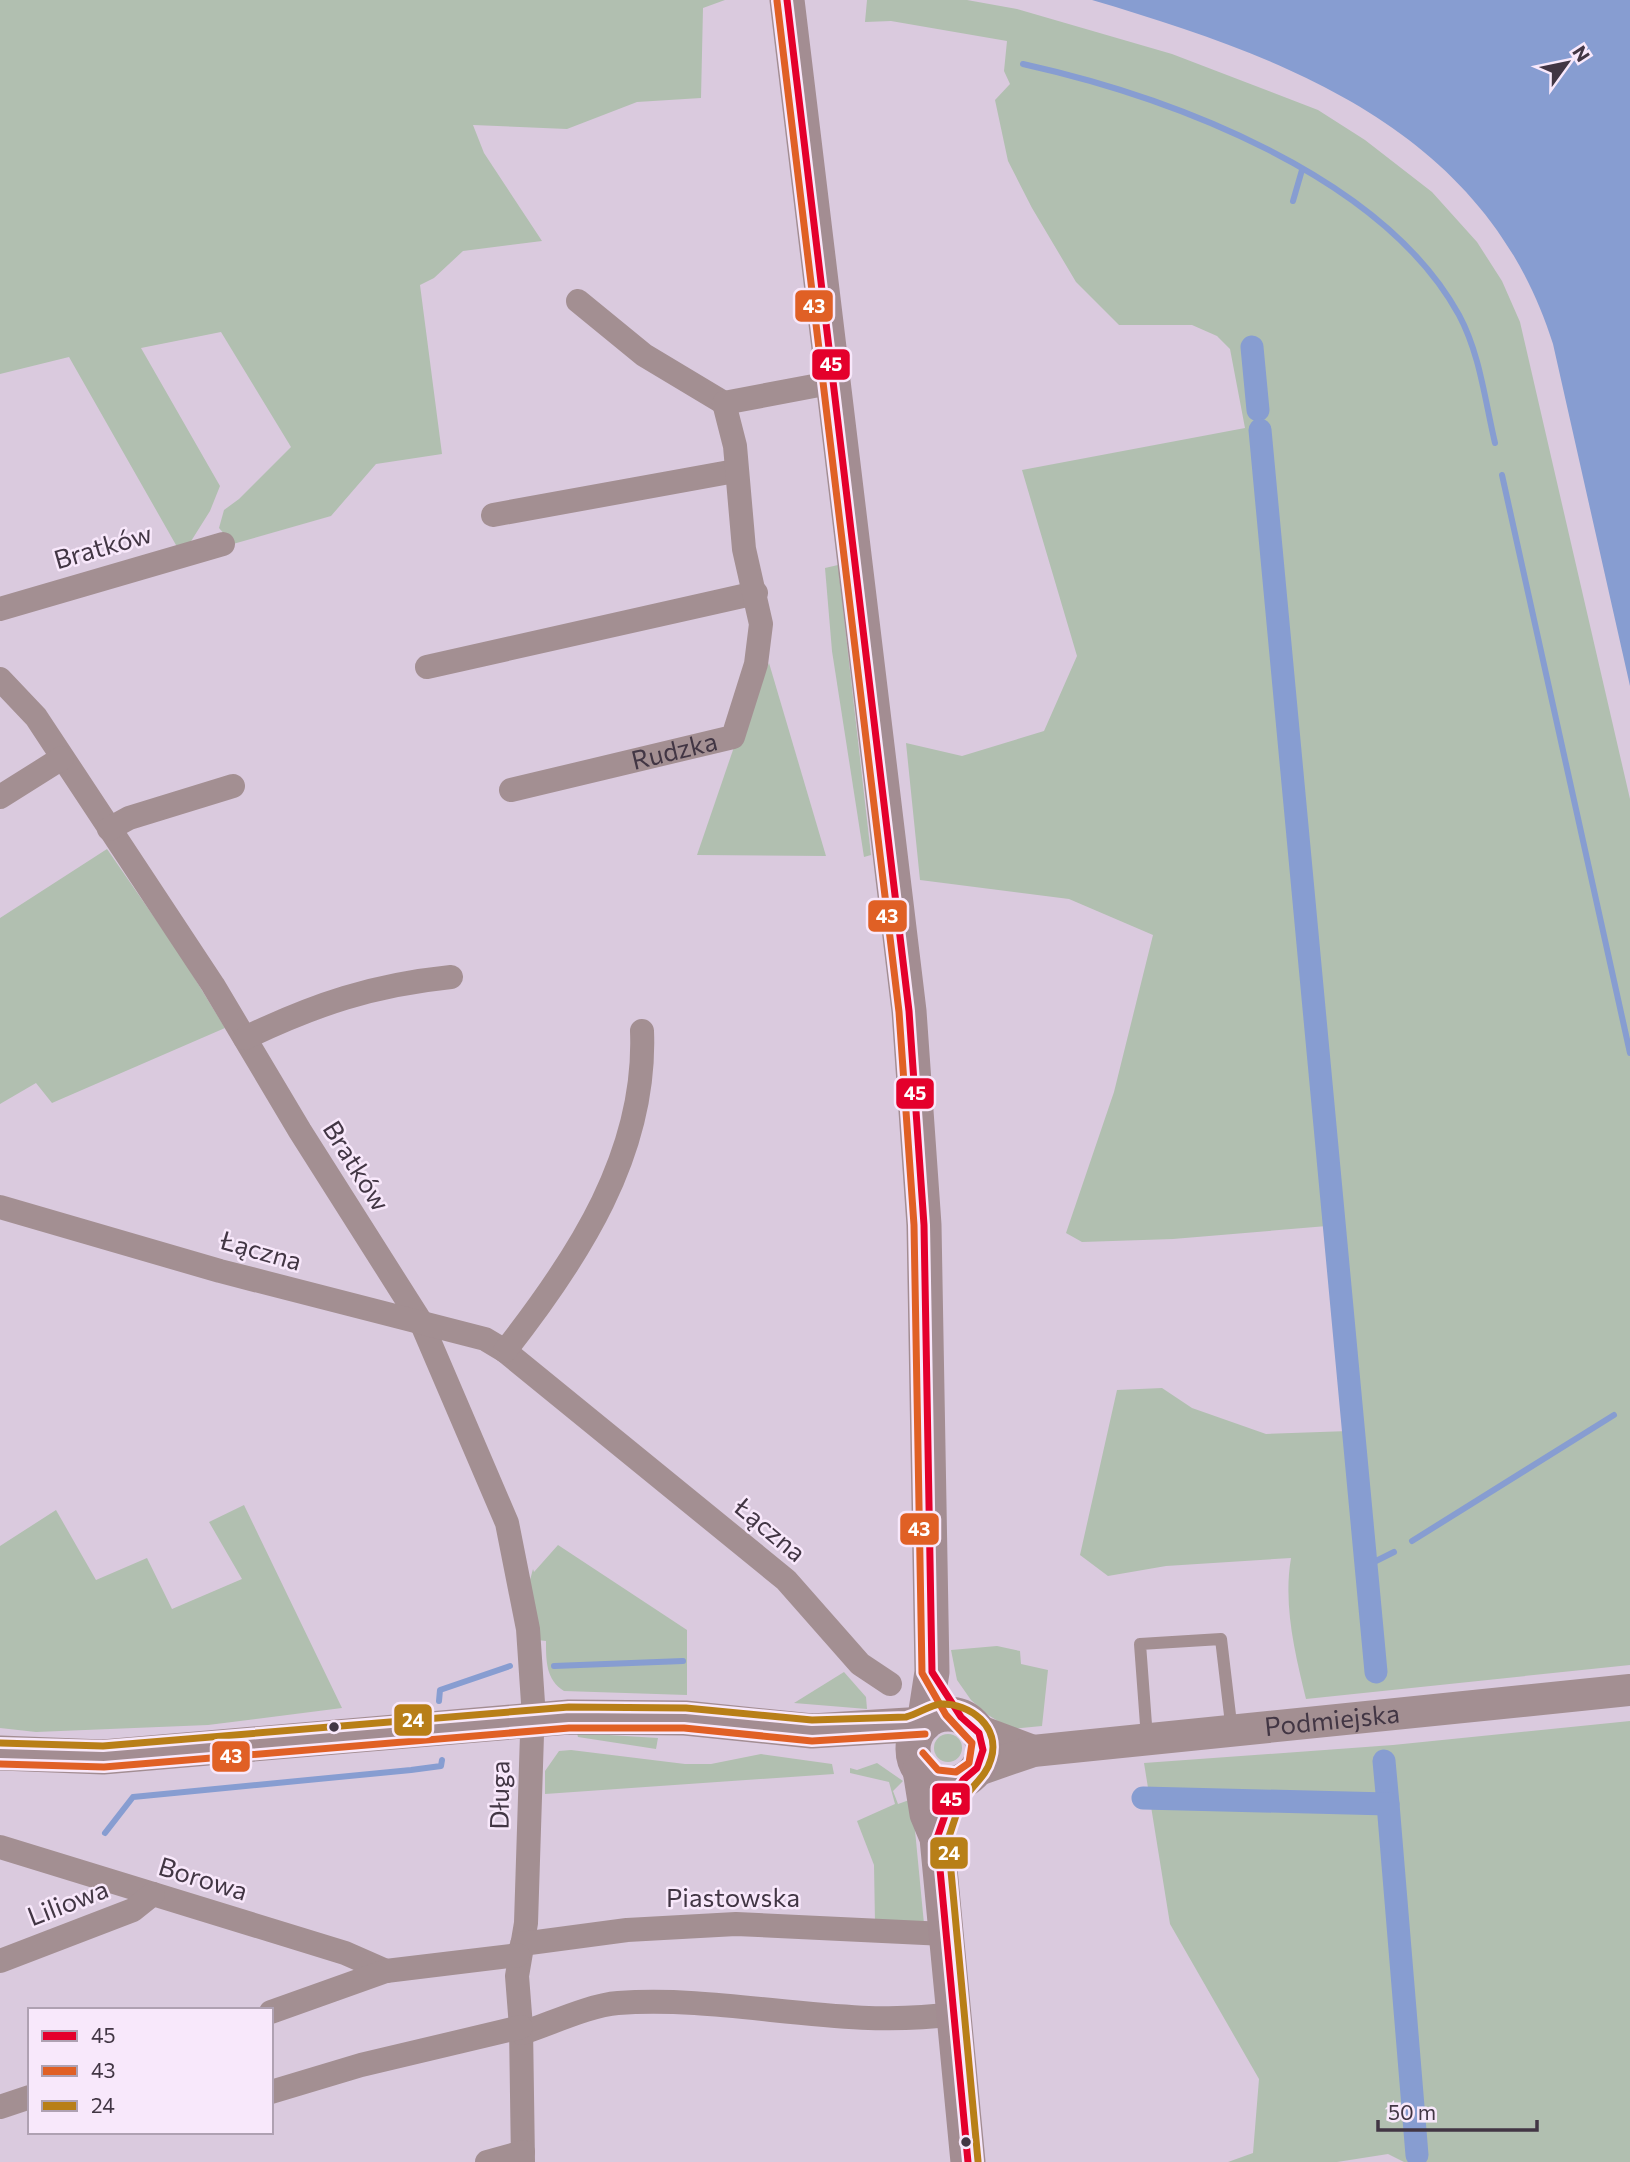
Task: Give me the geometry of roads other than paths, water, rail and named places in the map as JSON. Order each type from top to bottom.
[{"type":"main road","points":[[787,0],[902,936],[920,1151],[932,1672],[924,1724],[914,1741],[927,1814],[937,1838],[968,2162]]},
{"type":"main road","points":[[932,1672],[969,1723],[983,1750],[969,1776],[950,1801],[937,1838]]},
{"type":"main road","points":[[0,1754],[103,1758],[532,1720],[675,1718],[813,1731],[924,1724],[939,1715],[969,1723]]},
{"type":"main road","points":[[813,1731],[917,1764],[937,1783],[953,1784],[969,1776]]},
{"type":"street","points":[[578,301],[644,355],[724,402],[835,382]]},
{"type":"street","name":"Rudzka","points":[[512,790],[733,737],[760,648],[761,624],[744,549],[735,471],[735,446],[724,402]]},
{"type":"street","points":[[493,515],[735,471]]},
{"type":"street","name":"Bratków","points":[[0,609],[223,544]]},
{"type":"street","points":[[427,667],[756,593]]},
{"type":"street","name":"Bratków","points":[[0,678],[24,702],[109,829],[245,1038],[300,1131],[421,1322]]},
{"type":"street","points":[[0,797],[62,758]]},
{"type":"street","points":[[109,829],[129,818],[233,786]]},
{"type":"street","points":[[245,1038],[287,1018],[365,990],[451,977]]},
{"type":"street","points":[[505,1351],[579,1246],[618,1168],[640,1099],[642,1031]]},
{"type":"street","name":"Łączna","points":[[0,1207],[220,1271],[485,1339],[505,1351],[786,1580],[860,1664],[890,1684]]},
{"type":"street","name":"Długa","points":[[421,1322],[482,1461],[513,1544],[530,1643],[532,1720],[526,1923],[520,1949],[523,2157]]},
{"type":"street","name":"Podmiejska","points":[[969,1776],[1033,1751],[1630,1690]]},
{"type":"street","name":"Podmiejska","points":[[969,1723],[1033,1751]]},
{"type":"street","name":"Borowa","points":[[3,1852],[153,1894],[345,1954],[386,1971]]},
{"type":"street","name":"Liliowa","points":[[0,1961],[133,1910],[153,1894]]},
{"type":"street","name":"Piastowska","points":[[273,2011],[386,1971],[627,1930],[736,1924],[945,1934]]},
{"type":"street","points":[[273,2091],[361,2065],[522,2030],[616,2003],[716,2004],[868,2020],[953,2014]]},
{"type":"street","points":[[0,2107],[28,2098]]},
{"type":"street","points":[[486,2162],[523,2157]]},
{"type":"lane","points":[[1147,1741],[1140,1644],[1221,1639],[1232,1732]]},
{"type":"water","points":[[1092,0],[1630,0],[1630,686],[1553,344],[1522,270],[1480,208],[1429,156],[1371,114],[1306,78],[1237,48]]},
{"type":"waterway","points":[[1023,64],[1143,97],[1206,121],[1268,149],[1326,183],[1379,221],[1424,265],[1459,315],[1477,362],[1495,443]]},
{"type":"waterway","points":[[1293,201],[1302,170]]},
{"type":"waterway","points":[[1252,347],[1258,410]]},
{"type":"waterway","points":[[1260,430],[1376,1672]]},
{"type":"waterway","points":[[1502,475],[1630,1053]]},
{"type":"waterway","points":[[1412,1541],[1614,1415]]},
{"type":"waterway","points":[[1366,1566],[1394,1552]]},
{"type":"waterway","points":[[554,1666],[683,1661]]},
{"type":"waterway","points":[[439,1701],[440,1690],[510,1666]]},
{"type":"waterway","points":[[105,1833],[133,1797],[411,1770],[441,1766],[442,1760]]},
{"type":"waterway","points":[[1384,1761],[1388,1804]]},
{"type":"waterway","points":[[1143,1798],[1388,1804],[1417,2155]]}]
